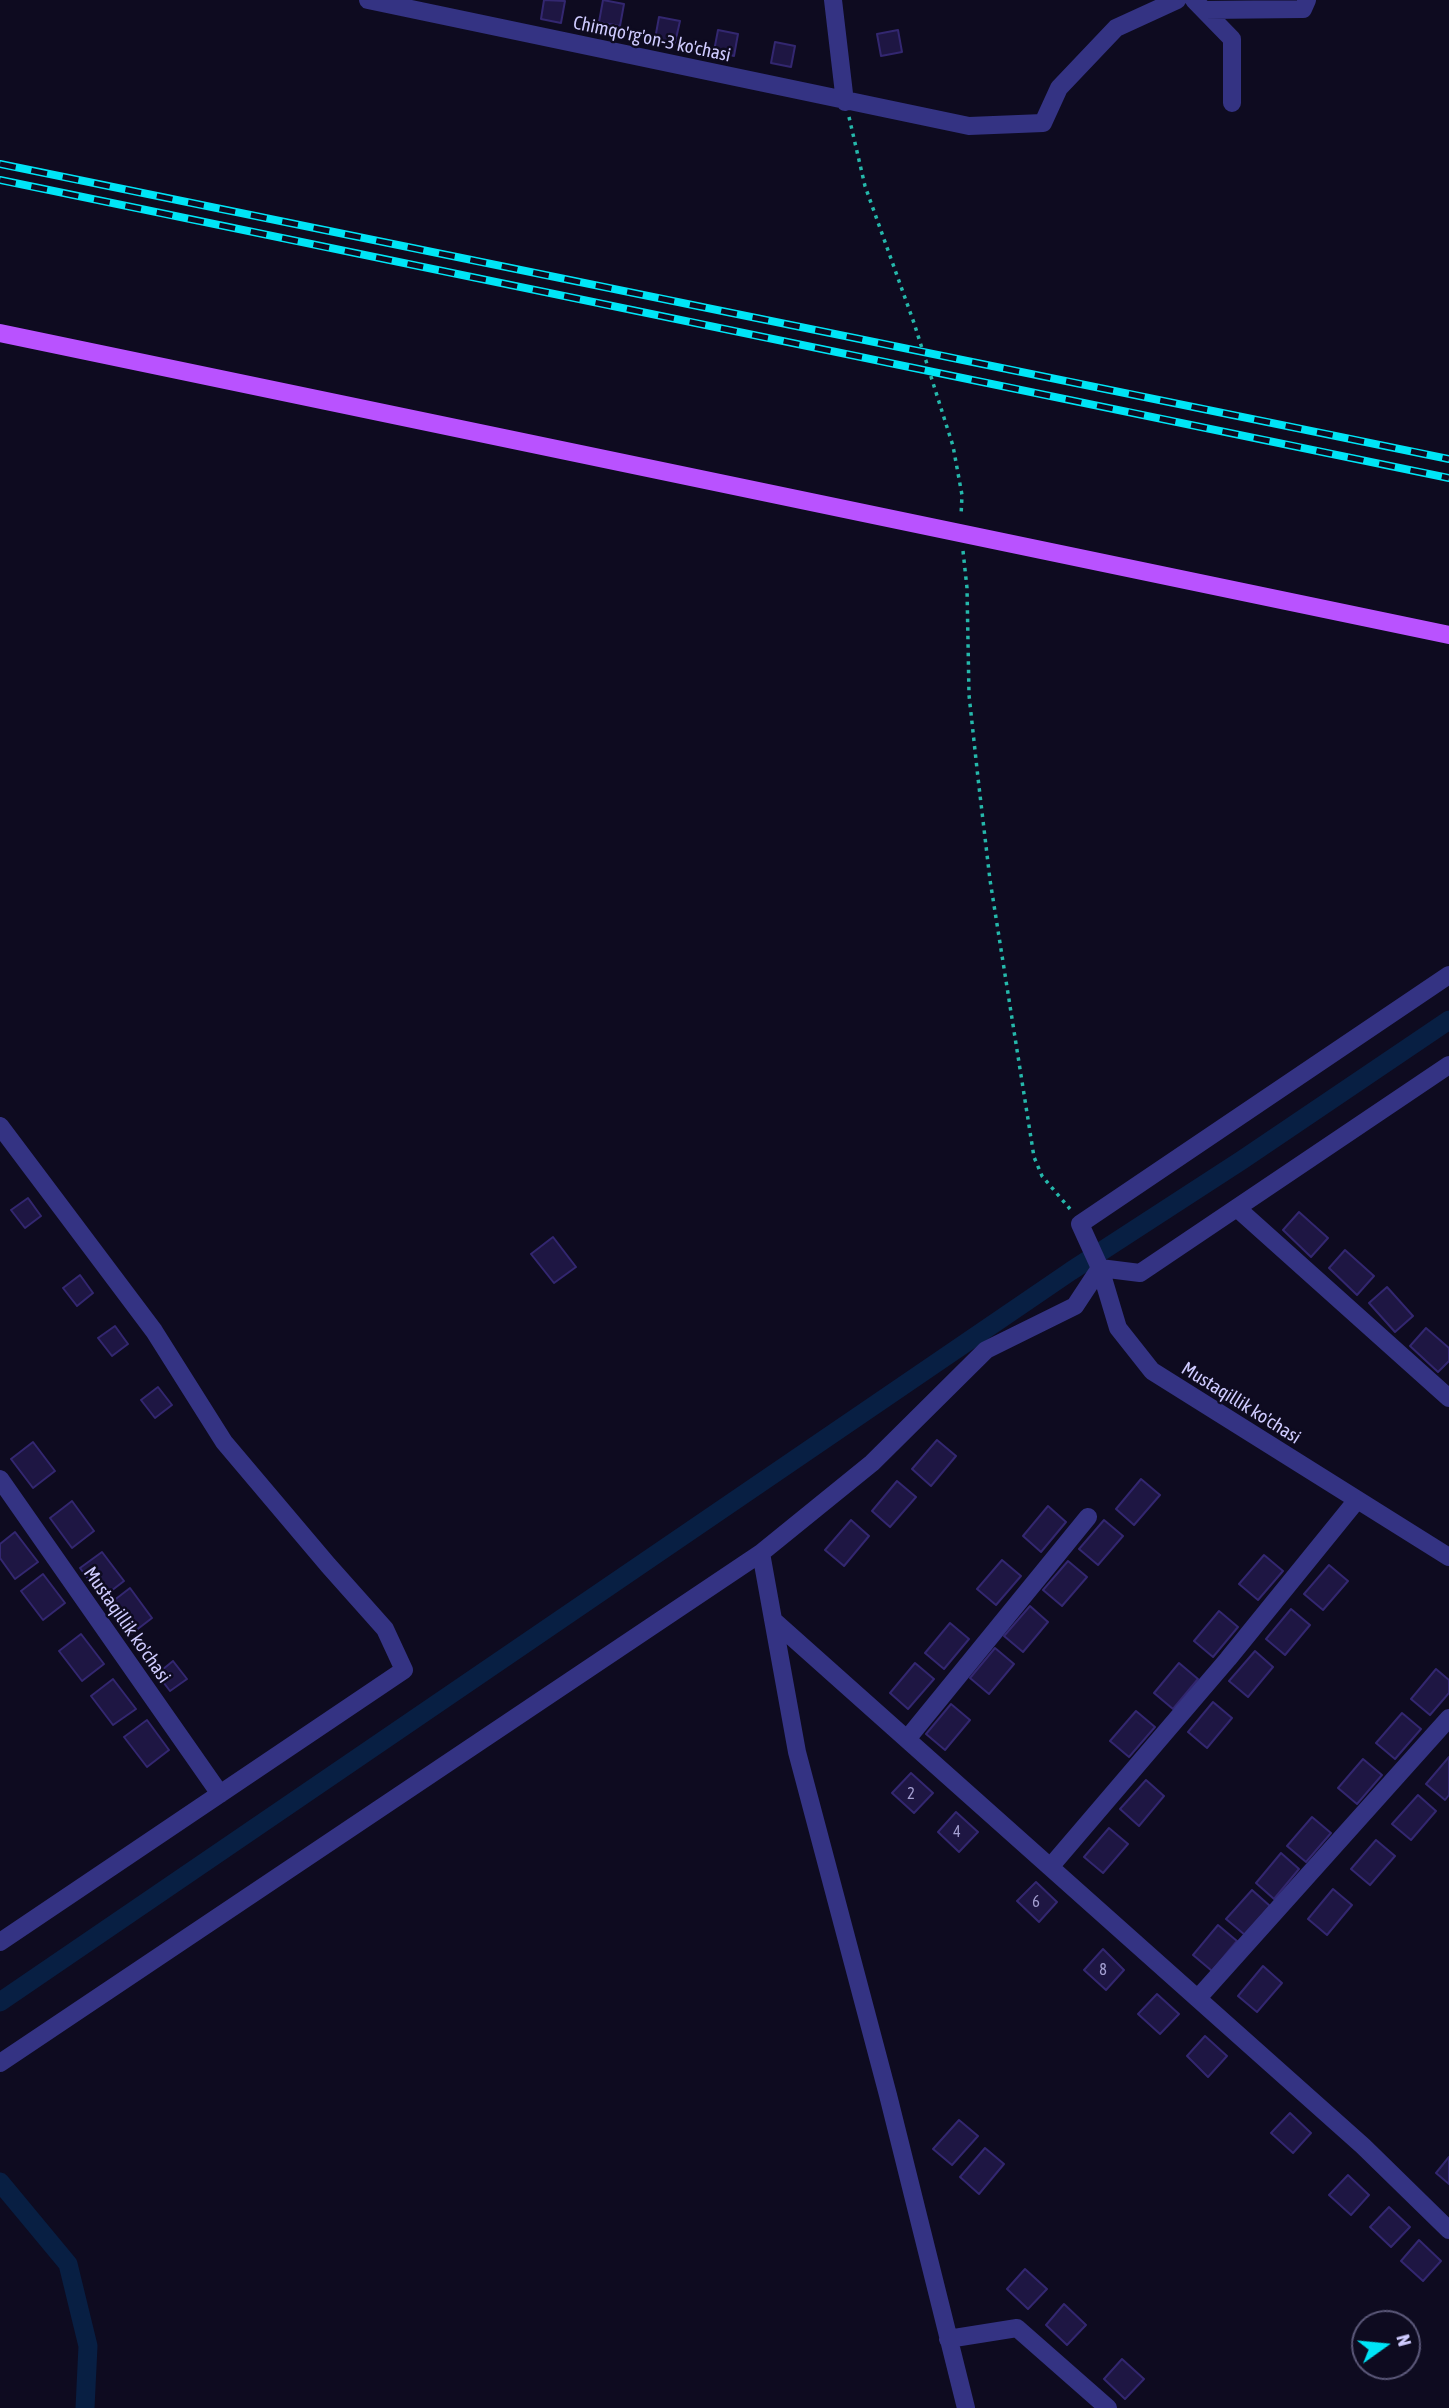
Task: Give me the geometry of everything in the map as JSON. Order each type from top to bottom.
[{"type":"main road","points":[[0,333],[1449,635]]},
{"type":"street","name":"Chimqo'rg'on-3 ko'chasi","points":[[368,0],[969,126],[1043,124],[1059,88],[1116,28],[1177,0]]},
{"type":"street","points":[[833,0],[845,102]]},
{"type":"street","points":[[1199,5],[1303,9],[1307,0]]},
{"type":"street","points":[[1199,5],[1232,39],[1232,103]]},
{"type":"street","points":[[1080,1224],[1449,975]]},
{"type":"street","points":[[0,2063],[761,1553],[872,1463],[986,1350],[1075,1306],[1100,1268],[1140,1273],[1449,1065]]},
{"type":"street","points":[[0,1126],[154,1331],[224,1442],[385,1629],[404,1670],[0,1942]]},
{"type":"street","points":[[1238,1209],[1449,1398]]},
{"type":"street","name":"Mustaqillik ko'chasi","points":[[1080,1224],[1100,1268],[1118,1328],[1152,1371],[1449,1557]]},
{"type":"street","name":"Mustaqillik ko'chasi","points":[[0,1479],[220,1794]]},
{"type":"street","points":[[1051,1866],[1228,1659],[1357,1500]]},
{"type":"street","points":[[908,1739],[1088,1517]]},
{"type":"street","points":[[761,1553],[797,1752],[888,2095],[966,2408]]},
{"type":"street","points":[[773,1620],[1051,1866],[1447,2224]]},
{"type":"street","points":[[1198,1998],[1449,1718]]},
{"type":"street","points":[[947,2339],[1017,2328],[1108,2408]]},
{"type":"path","points":[[845,102],[865,186],[914,323],[953,446],[962,495],[961,534],[967,588],[969,695],[979,791],[990,880],[1034,1157],[1042,1176],[1080,1224]]},
{"type":"building","points":[[544,0],[565,1],[561,23],[541,19]]},
{"type":"building","points":[[603,0],[624,4],[620,26],[599,22]]},
{"type":"building","points":[[659,17],[680,21],[675,43],[655,39]]},
{"type":"building","points":[[718,30],[738,34],[734,56],[714,51]]},
{"type":"building","points":[[898,30],[902,52],[881,56],[877,34]]},
{"type":"building","points":[[775,42],[795,46],[791,67],[771,63]]},
{"type":"building","points":[[28,1198],[41,1216],[25,1228],[11,1210]]},
{"type":"building","points":[[1299,1212],[1328,1238],[1311,1257],[1283,1230]]},
{"type":"building","points":[[553,1237],[576,1267],[554,1283],[531,1254]]},
{"type":"building","points":[[1345,1250],[1374,1276],[1357,1295],[1329,1268]]},
{"type":"building","points":[[80,1275],[93,1293],[77,1306],[63,1288]]},
{"type":"building","points":[[1387,1287],[1413,1316],[1395,1332],[1369,1303]]},
{"type":"building","points":[[115,1326],[128,1344],[112,1356],[98,1338]]},
{"type":"building","points":[[1426,1328],[1449,1348],[1449,1361],[1438,1372],[1410,1346]]},
{"type":"building","points":[[158,1387],[172,1405],[155,1418],[141,1400]]},
{"type":"building","points":[[937,1440],[956,1456],[931,1486],[912,1469]]},
{"type":"building","points":[[33,1442],[55,1471],[33,1488],[11,1459]]},
{"type":"building","points":[[1141,1479],[1160,1495],[1134,1525],[1116,1509]]},
{"type":"building","points":[[897,1481],[916,1497],[890,1527],[872,1511]]},
{"type":"building","points":[[72,1501],[94,1531],[72,1548],[50,1518]]},
{"type":"building","points":[[1048,1506],[1066,1522],[1041,1552],[1023,1536]]},
{"type":"building","points":[[851,1520],[869,1536],[844,1566],[825,1550]]},
{"type":"building","points":[[1104,1520],[1123,1536],[1098,1565],[1079,1549]]},
{"type":"building","points":[[15,1532],[38,1562],[15,1579],[0,1558],[0,1544]]},
{"type":"building","points":[[102,1552],[124,1581],[102,1598],[80,1568]]},
{"type":"building","points":[[1264,1555],[1283,1571],[1258,1600],[1239,1584]]},
{"type":"building","points":[[1002,1560],[1021,1576],[996,1605],[977,1589]]},
{"type":"building","points":[[1068,1561],[1087,1577],[1062,1606],[1043,1590]]},
{"type":"building","points":[[1329,1565],[1348,1581],[1323,1610],[1304,1594]]},
{"type":"building","points":[[43,1574],[65,1603],[43,1620],[21,1591]]},
{"type":"building","points":[[130,1588],[152,1618],[130,1635],[108,1605]]},
{"type":"building","points":[[1030,1606],[1048,1622],[1023,1652],[1004,1636]]},
{"type":"building","points":[[1291,1609],[1310,1625],[1285,1655],[1266,1639]]},
{"type":"building","points":[[1219,1611],[1238,1627],[1213,1657],[1194,1641]]},
{"type":"building","points":[[950,1623],[969,1639],[944,1669],[925,1653]]},
{"type":"building","points":[[81,1634],[104,1664],[82,1681],[59,1651]]},
{"type":"building","points":[[995,1648],[1014,1664],[989,1694],[970,1678]]},
{"type":"building","points":[[1255,1651],[1273,1667],[1248,1697],[1229,1681]]},
{"type":"building","points":[[173,1661],[187,1679],[170,1691],[157,1674]]},
{"type":"building","points":[[915,1663],[934,1679],[908,1709],[890,1693]]},
{"type":"building","points":[[1179,1663],[1198,1679],[1173,1709],[1154,1693]]},
{"type":"building","points":[[1436,1669],[1449,1680],[1449,1693],[1430,1715],[1411,1699]]},
{"type":"building","points":[[113,1679],[136,1709],[113,1725],[91,1696]]},
{"type":"building","points":[[1213,1702],[1232,1718],[1207,1748],[1188,1732]]},
{"type":"building","points":[[951,1704],[970,1720],[945,1750],[926,1734]]},
{"type":"building","points":[[1136,1711],[1155,1727],[1129,1757],[1110,1741]]},
{"type":"building","points":[[1402,1713],[1421,1729],[1395,1759],[1376,1743]]},
{"type":"building","points":[[147,1720],[169,1750],[147,1767],[124,1737]]},
{"type":"building","points":[[1449,1757],[1449,1795],[1445,1800],[1426,1784]]},
{"type":"building","points":[[1363,1759],[1382,1775],[1357,1804],[1338,1788]]},
{"type":"building","points":[[911,1773],[933,1793],[914,1813],[892,1793]]},
{"type":"building","points":[[1146,1780],[1164,1796],[1139,1826],[1120,1809]]},
{"type":"building","points":[[1418,1795],[1436,1811],[1411,1840],[1392,1824]]},
{"type":"building","points":[[956,1812],[978,1832],[959,1852],[938,1832]]},
{"type":"building","points":[[1312,1817],[1331,1833],[1306,1862],[1287,1846]]},
{"type":"building","points":[[1109,1828],[1128,1844],[1103,1873],[1084,1857]]},
{"type":"building","points":[[1376,1840],[1395,1856],[1370,1885],[1351,1869]]},
{"type":"building","points":[[1281,1853],[1299,1869],[1274,1899],[1256,1883]]},
{"type":"building","points":[[1036,1882],[1057,1902],[1039,1922],[1017,1901]]},
{"type":"building","points":[[1333,1889],[1352,1905],[1327,1935],[1308,1919]]},
{"type":"building","points":[[1252,1890],[1270,1906],[1245,1935],[1226,1919]]},
{"type":"building","points":[[1218,1925],[1237,1941],[1212,1971],[1193,1955]]},
{"type":"building","points":[[1103,1949],[1124,1970],[1106,1990],[1084,1970]]},
{"type":"building","points":[[1263,1966],[1282,1983],[1257,2012],[1238,1996]]},
{"type":"building","points":[[1157,1994],[1179,2014],[1160,2034],[1138,2014]]},
{"type":"building","points":[[1205,2036],[1227,2056],[1208,2077],[1187,2056]]},
{"type":"building","points":[[1290,2113],[1311,2133],[1293,2153],[1271,2133]]},
{"type":"building","points":[[959,2120],[978,2136],[952,2165],[933,2149]]},
{"type":"building","points":[[985,2148],[1004,2164],[979,2194],[960,2177]]},
{"type":"building","points":[[1449,2157],[1449,2184],[1436,2173]]},
{"type":"building","points":[[1348,2175],[1369,2195],[1351,2215],[1329,2195]]},
{"type":"building","points":[[1389,2207],[1410,2227],[1391,2247],[1370,2227]]},
{"type":"building","points":[[1419,2240],[1441,2261],[1423,2281],[1401,2261]]},
{"type":"building","points":[[1025,2269],[1047,2289],[1028,2309],[1007,2289]]},
{"type":"building","points":[[1064,2304],[1086,2325],[1067,2345],[1046,2325]]},
{"type":"building","points":[[1122,2359],[1144,2379],[1125,2399],[1104,2379]]},
{"type":"waterway","points":[[0,2002],[1071,1271],[1242,1160],[1449,1020]]},
{"type":"waterway","points":[[0,2182],[68,2264],[88,2346],[85,2408]]},
{"type":"railway","points":[[0,164],[1449,459]]},
{"type":"railway","points":[[0,180],[1449,478]]}]
